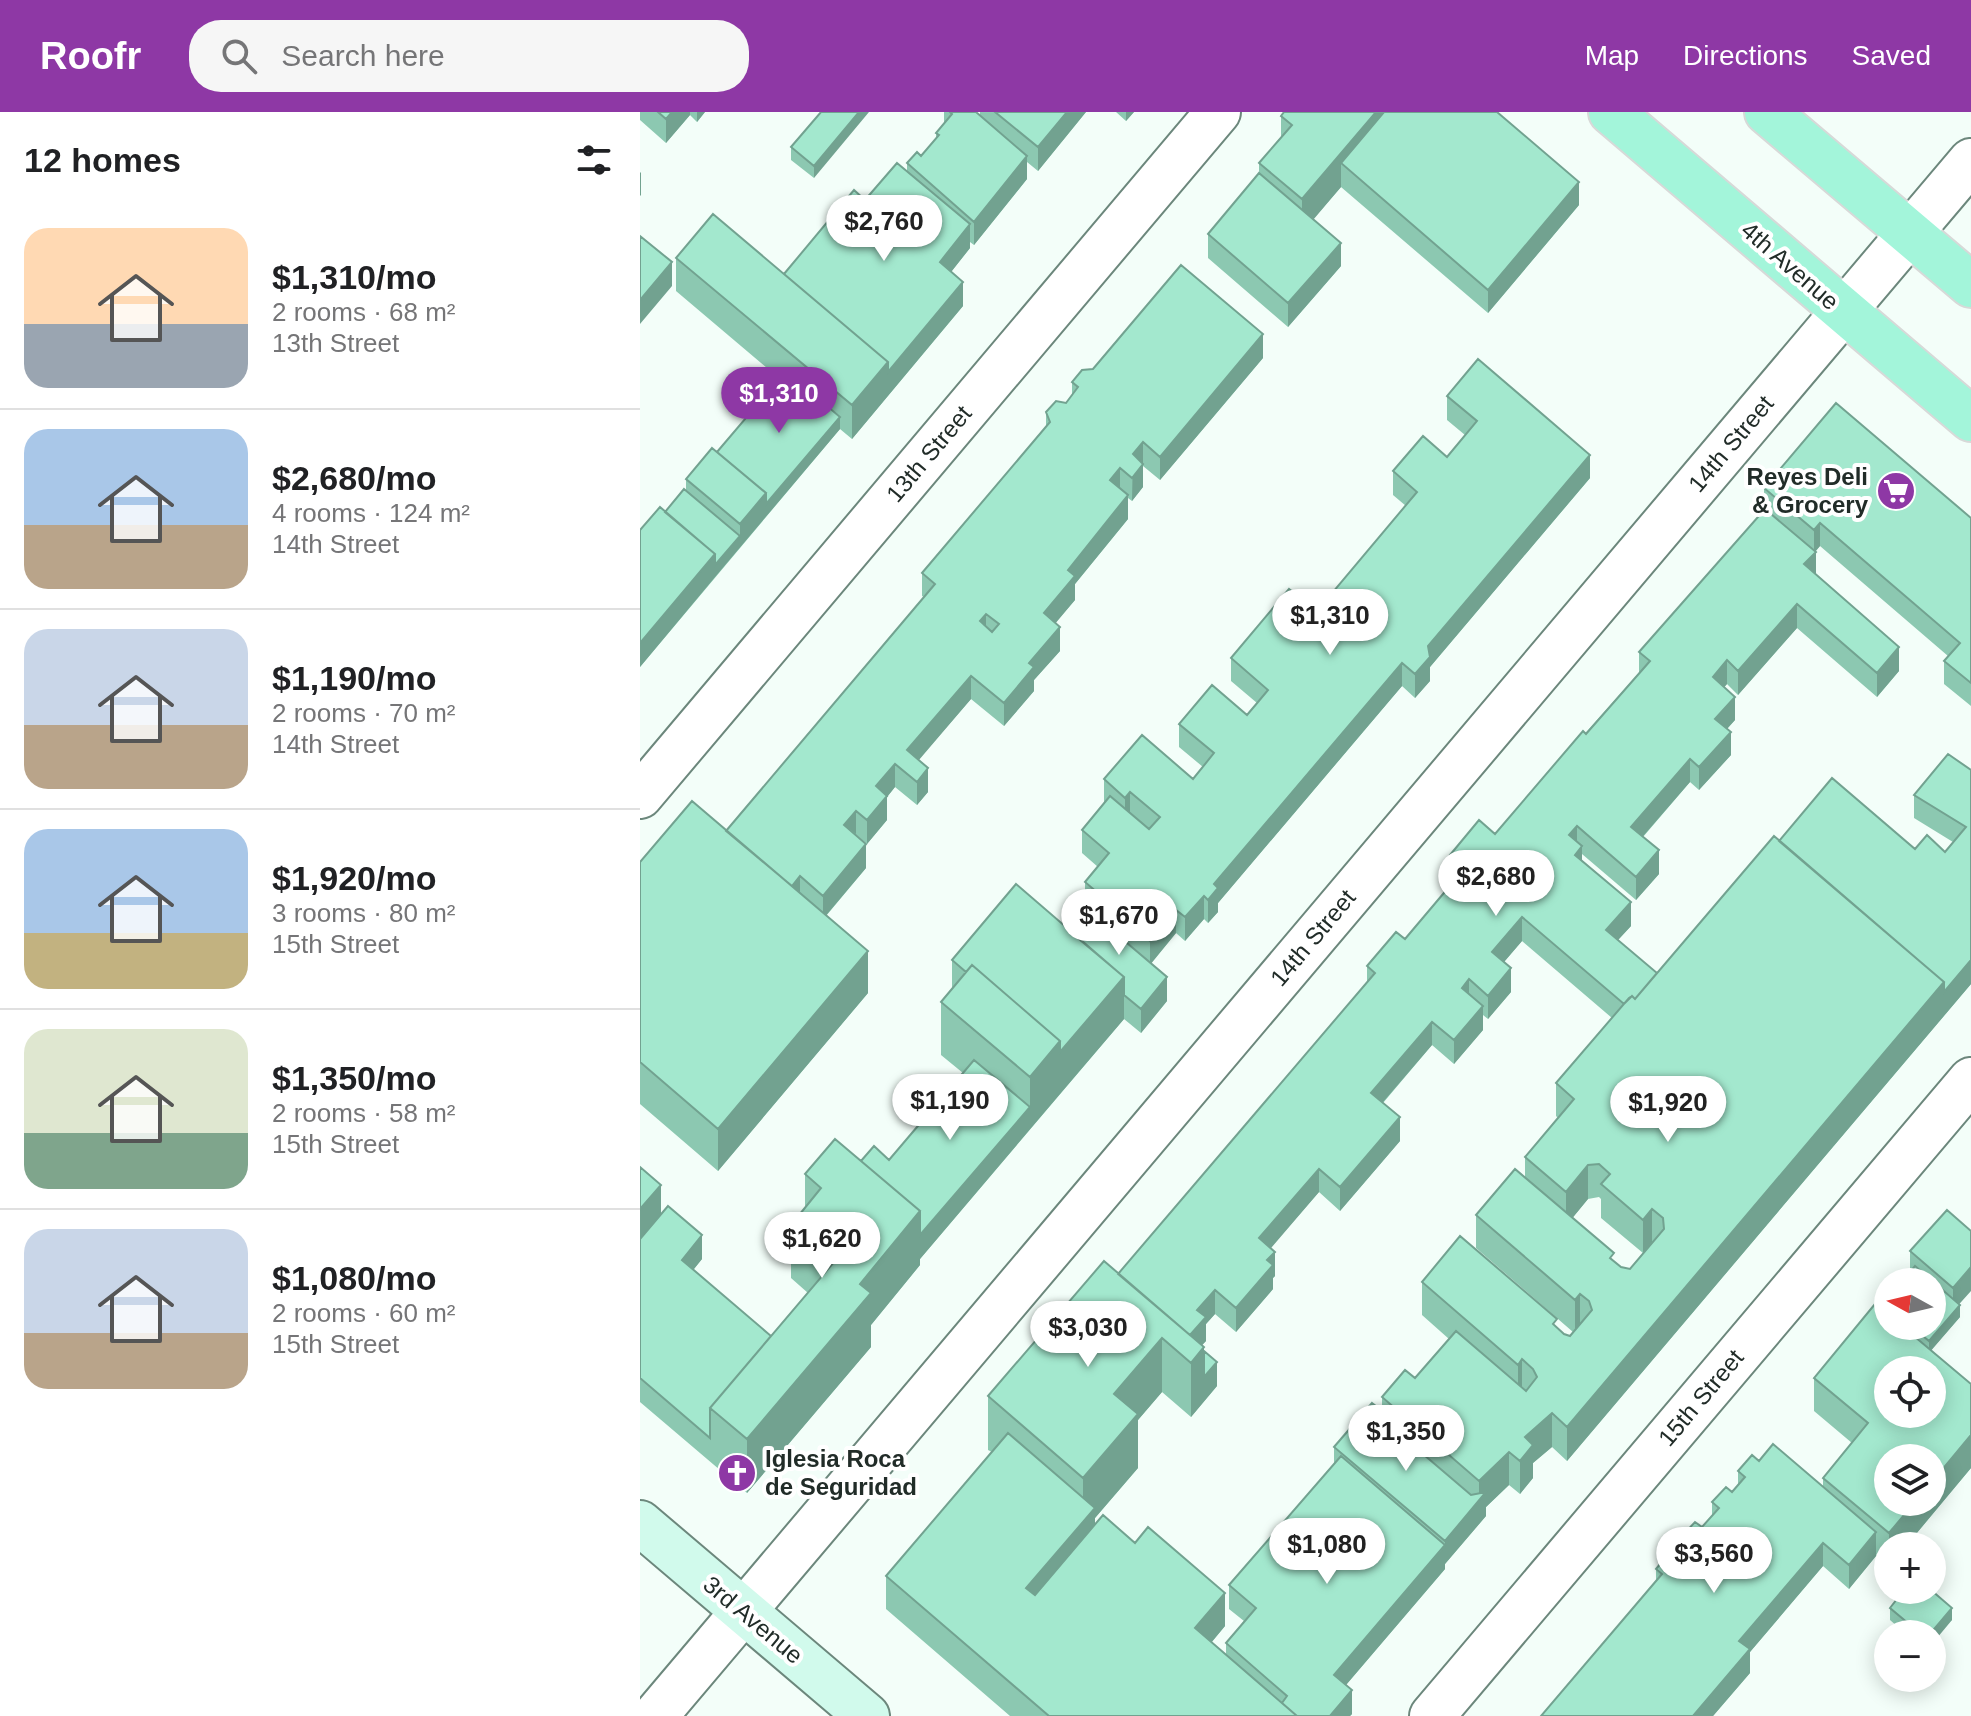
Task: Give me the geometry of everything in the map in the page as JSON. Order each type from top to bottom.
[{"type":"main road","name":"4th Avenue","points":[[1611,112],[1971,419]]},
{"type":"main road","points":[[1767,112],[1971,285]]},
{"type":"main road","name":"3rd Avenue","points":[[640,1523],[867,1716]]},
{"type":"street","name":"13th Street","points":[[640,796],[1218,112]]},
{"type":"street","name":"14th Street","points":[[655,1716],[1971,161]]},
{"type":"street","name":"15th Street","points":[[1432,1716],[1971,1080]]},
{"type":"building","points":[[658,112],[672,112],[666,119]]},
{"type":"building","points":[[821,112],[859,112],[814,166],[791,147]]},
{"type":"building","points":[[950,112],[976,112],[1027,156],[974,222],[907,163],[917,152],[921,156],[939,135],[936,133],[952,114]]},
{"type":"building","points":[[995,112],[1067,112],[1038,147]]},
{"type":"building","points":[[1284,112],[1376,112],[1302,199],[1259,163],[1292,125],[1281,116]]},
{"type":"building","points":[[1384,112],[1497,112],[1579,182],[1488,290],[1341,163]]},
{"type":"building","points":[[897,163],[970,224],[940,262],[963,282],[888,372],[888,362],[784,274],[854,190],[865,200]]},
{"type":"building","points":[[1259,173],[1341,243],[1288,303],[1208,234]]},
{"type":"building","points":[[713,214],[888,362],[852,405],[676,258]]},
{"type":"building","points":[[640,236],[672,262],[640,300]]},
{"type":"building","points":[[1181,265],[1263,334],[1160,457],[1143,442],[1133,454],[1143,464],[1132,478],[1120,468],[1110,480],[1128,495],[1068,570],[1075,576],[1044,613],[1060,627],[1029,663],[1034,667],[1004,703],[971,676],[907,750],[928,768],[917,782],[895,764],[876,786],[887,796],[867,820],[856,811],[844,825],[866,844],[823,896],[800,876],[792,886],[726,831],[935,584],[922,573],[1050,422],[1046,412],[1056,401],[1066,403],[1078,387],[1072,382],[1082,370],[1093,369]],"holes":[[[986,614],[999,624],[992,632],[980,621]]]},
{"type":"building","points":[[1478,359],[1590,455],[1428,646],[1430,657],[1415,674],[1402,663],[1214,884],[1218,888],[1208,900],[1204,896],[1185,917],[1176,910],[1150,941],[1085,882],[1109,853],[1082,830],[1110,796],[1149,829],[1160,817],[1130,792],[1125,798],[1104,779],[1142,735],[1193,779],[1214,753],[1179,724],[1212,685],[1247,715],[1268,690],[1231,658],[1289,589],[1327,621],[1338,608],[1327,599],[1417,492],[1393,471],[1423,436],[1447,457],[1477,421],[1447,396]]},
{"type":"building","points":[[786,371],[840,417],[766,504],[766,493],[717,452]]},
{"type":"building","points":[[1836,403],[1971,518],[1971,683],[1944,661],[1960,643],[1820,523],[1814,530],[1764,488]]},
{"type":"building","points":[[712,448],[766,493],[740,524],[686,479]]},
{"type":"building","points":[[684,489],[740,536],[715,565],[715,554],[665,512]]},
{"type":"building","points":[[660,507],[715,554],[640,643],[640,530]]},
{"type":"building","points":[[1765,509],[1816,552],[1804,564],[1899,647],[1877,673],[1797,604],[1738,671],[1727,660],[1713,677],[1735,697],[1715,719],[1731,732],[1699,767],[1690,759],[1631,827],[1659,850],[1636,877],[1577,826],[1569,835],[1582,846],[1575,855],[1631,902],[1606,930],[1657,973],[1635,999],[1632,996],[1624,1004],[1522,917],[1492,952],[1511,968],[1488,996],[1469,979],[1462,988],[1483,1006],[1454,1040],[1432,1022],[1371,1093],[1400,1117],[1340,1187],[1319,1169],[1259,1238],[1275,1252],[1267,1260],[1273,1265],[1236,1308],[1215,1290],[1197,1310],[1206,1317],[1190,1335],[1118,1274],[1375,973],[1367,966],[1396,932],[1405,939],[1465,868],[1450,855],[1479,820],[1495,834],[1583,731],[1586,734],[1650,661],[1639,652]]},
{"type":"building","points":[[1948,754],[1971,770],[1971,960],[1944,992],[1944,982],[1779,841],[1832,778],[1915,849],[1927,835],[1945,852],[1966,827],[1914,795]]},
{"type":"building","points":[[692,801],[868,951],[718,1129],[640,1062],[640,862]]},
{"type":"building","points":[[1774,836],[1944,982],[1567,1427],[1552,1413],[1525,1437],[1533,1445],[1520,1461],[1509,1452],[1479,1481],[1382,1397],[1405,1370],[1415,1378],[1456,1331],[1526,1391],[1537,1377],[1522,1359],[1518,1365],[1422,1282],[1460,1236],[1557,1319],[1553,1324],[1564,1334],[1570,1336],[1592,1310],[1589,1301],[1580,1294],[1575,1300],[1476,1215],[1515,1169],[1614,1253],[1610,1258],[1621,1267],[1630,1269],[1664,1229],[1663,1218],[1652,1209],[1643,1220],[1601,1184],[1610,1174],[1599,1164],[1588,1165],[1566,1192],[1525,1157],[1574,1099],[1556,1083],[1629,998],[1632,996],[1635,999]]},
{"type":"building","points":[[1016,884],[1124,977],[1060,1052],[1060,1041],[972,965],[966,972],[952,960]]},
{"type":"building","points":[[1081,904],[1167,977],[1141,1009],[1124,995],[1124,977],[1074,935],[1082,926],[1070,916]]},
{"type":"building","points":[[972,965],[1060,1041],[1030,1077],[941,1002]]},
{"type":"building","points":[[974,1060],[1030,1107],[920,1235],[920,1211],[861,1161],[874,1146],[889,1160]]},
{"type":"building","points":[[835,1139],[920,1211],[860,1284],[871,1293],[747,1439],[710,1408],[834,1262],[791,1225],[821,1188],[805,1174]]},
{"type":"building","points":[[640,1167],[661,1185],[640,1209]]},
{"type":"building","points":[[668,1206],[702,1235],[682,1260],[771,1336],[710,1408],[710,1438],[640,1378],[640,1239]]},
{"type":"building","points":[[1947,1210],[1971,1231],[1971,1267],[1953,1288],[1946,1282],[1946,1268],[1930,1268],[1910,1251]]},
{"type":"building","points":[[1104,1261],[1204,1347],[1191,1363],[1162,1338],[1114,1394],[1138,1414],[1083,1478],[988,1396]]},
{"type":"building","points":[[1946,1293],[1960,1305],[1946,1321]]},
{"type":"building","points":[[1874,1305],[1874,1340],[1919,1340],[1938,1356],[1874,1356],[1874,1428],[1946,1428],[1946,1363],[1971,1384],[1971,1435],[1946,1465],[1946,1444],[1874,1444],[1874,1516],[1903,1516],[1890,1532],[1823,1478],[1868,1423],[1814,1378]]},
{"type":"building","points":[[1204,1351],[1217,1362],[1204,1377]]},
{"type":"building","points":[[1372,1403],[1386,1414],[1382,1419],[1471,1495],[1486,1492],[1445,1541],[1334,1447]]},
{"type":"building","points":[[1008,1433],[1095,1508],[1026,1588],[1035,1595],[1103,1515],[1135,1543],[1148,1527],[1225,1593],[1195,1628],[1297,1716],[1049,1716],[886,1576]]},
{"type":"building","points":[[1773,1444],[1876,1532],[1849,1565],[1823,1543],[1739,1641],[1750,1649],[1693,1716],[1541,1716],[1662,1574],[1656,1569],[1667,1556],[1673,1561],[1690,1541],[1683,1535],[1695,1522],[1702,1527],[1719,1508],[1712,1502],[1726,1487],[1732,1492],[1745,1477],[1738,1471],[1752,1455],[1759,1461]]},
{"type":"building","points":[[1341,1456],[1445,1545],[1334,1675],[1352,1690],[1330,1716],[1297,1716],[1282,1703],[1287,1696],[1226,1643],[1256,1608],[1229,1585]]},
{"type":"building","points":[[1946,1603],[1952,1608],[1942,1620],[1904,1620],[1890,1608],[1893,1604]]},
{"type":"place","name":"Reyes Deli & Grocery","points":[[1896,491]]},
{"type":"place","name":"Iglesia Roca de Seguridad","points":[[737,1473]]}]
